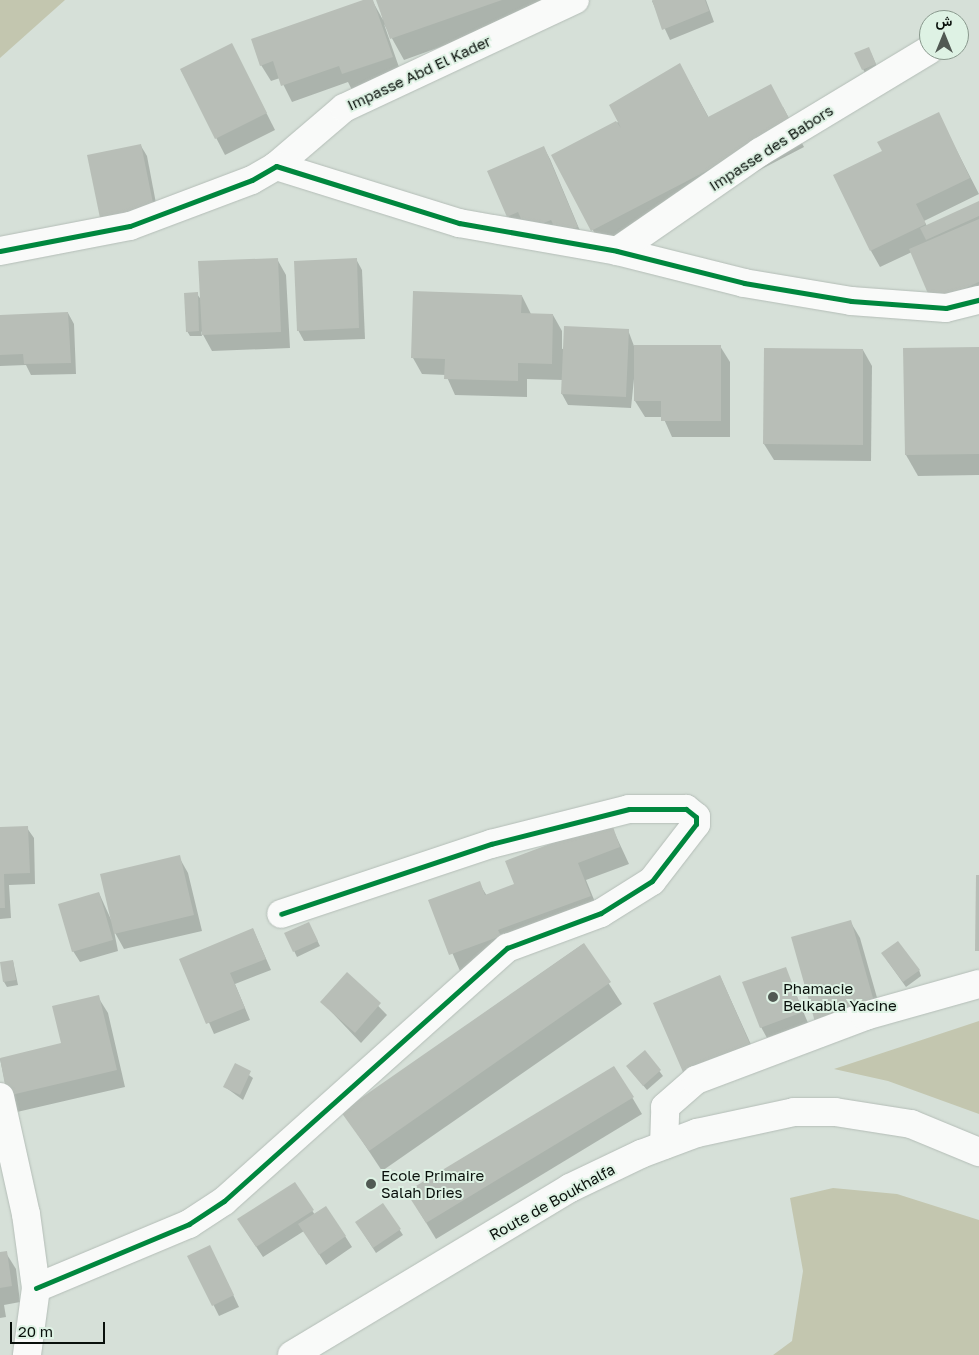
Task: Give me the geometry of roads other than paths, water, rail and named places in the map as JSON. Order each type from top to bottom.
[{"type":"street","name":"Impasse Abd El Kader","points":[[0,251],[130,226],[252,180],[276,166],[344,108],[575,0]]},
{"type":"street","name":"Impasse des Babors","points":[[617,251],[760,152],[919,56]]},
{"type":"street","points":[[276,166],[459,222],[617,251],[744,284],[851,301],[946,308],[979,300]]},
{"type":"street","points":[[36,1288],[189,1224],[224,1201],[506,948],[601,913],[652,881],[696,824],[696,817],[686,809],[628,809],[491,844],[281,914]]},
{"type":"street","points":[[664,1145],[665,1107],[696,1080],[864,1016],[979,984]]},
{"type":"street","points":[[0,1097],[26,1214],[36,1288],[27,1355]]},
{"type":"street","name":"Route de Boukhalfa","points":[[292,1355],[570,1188],[664,1145],[742,1120],[794,1112],[835,1112],[911,1124],[979,1152]]},
{"type":"place","name":"Phamacie Belkabla Yacine","points":[[773,997]]},
{"type":"place","name":"Ecole Primaire Salah Dries","points":[[371,1184]]}]
